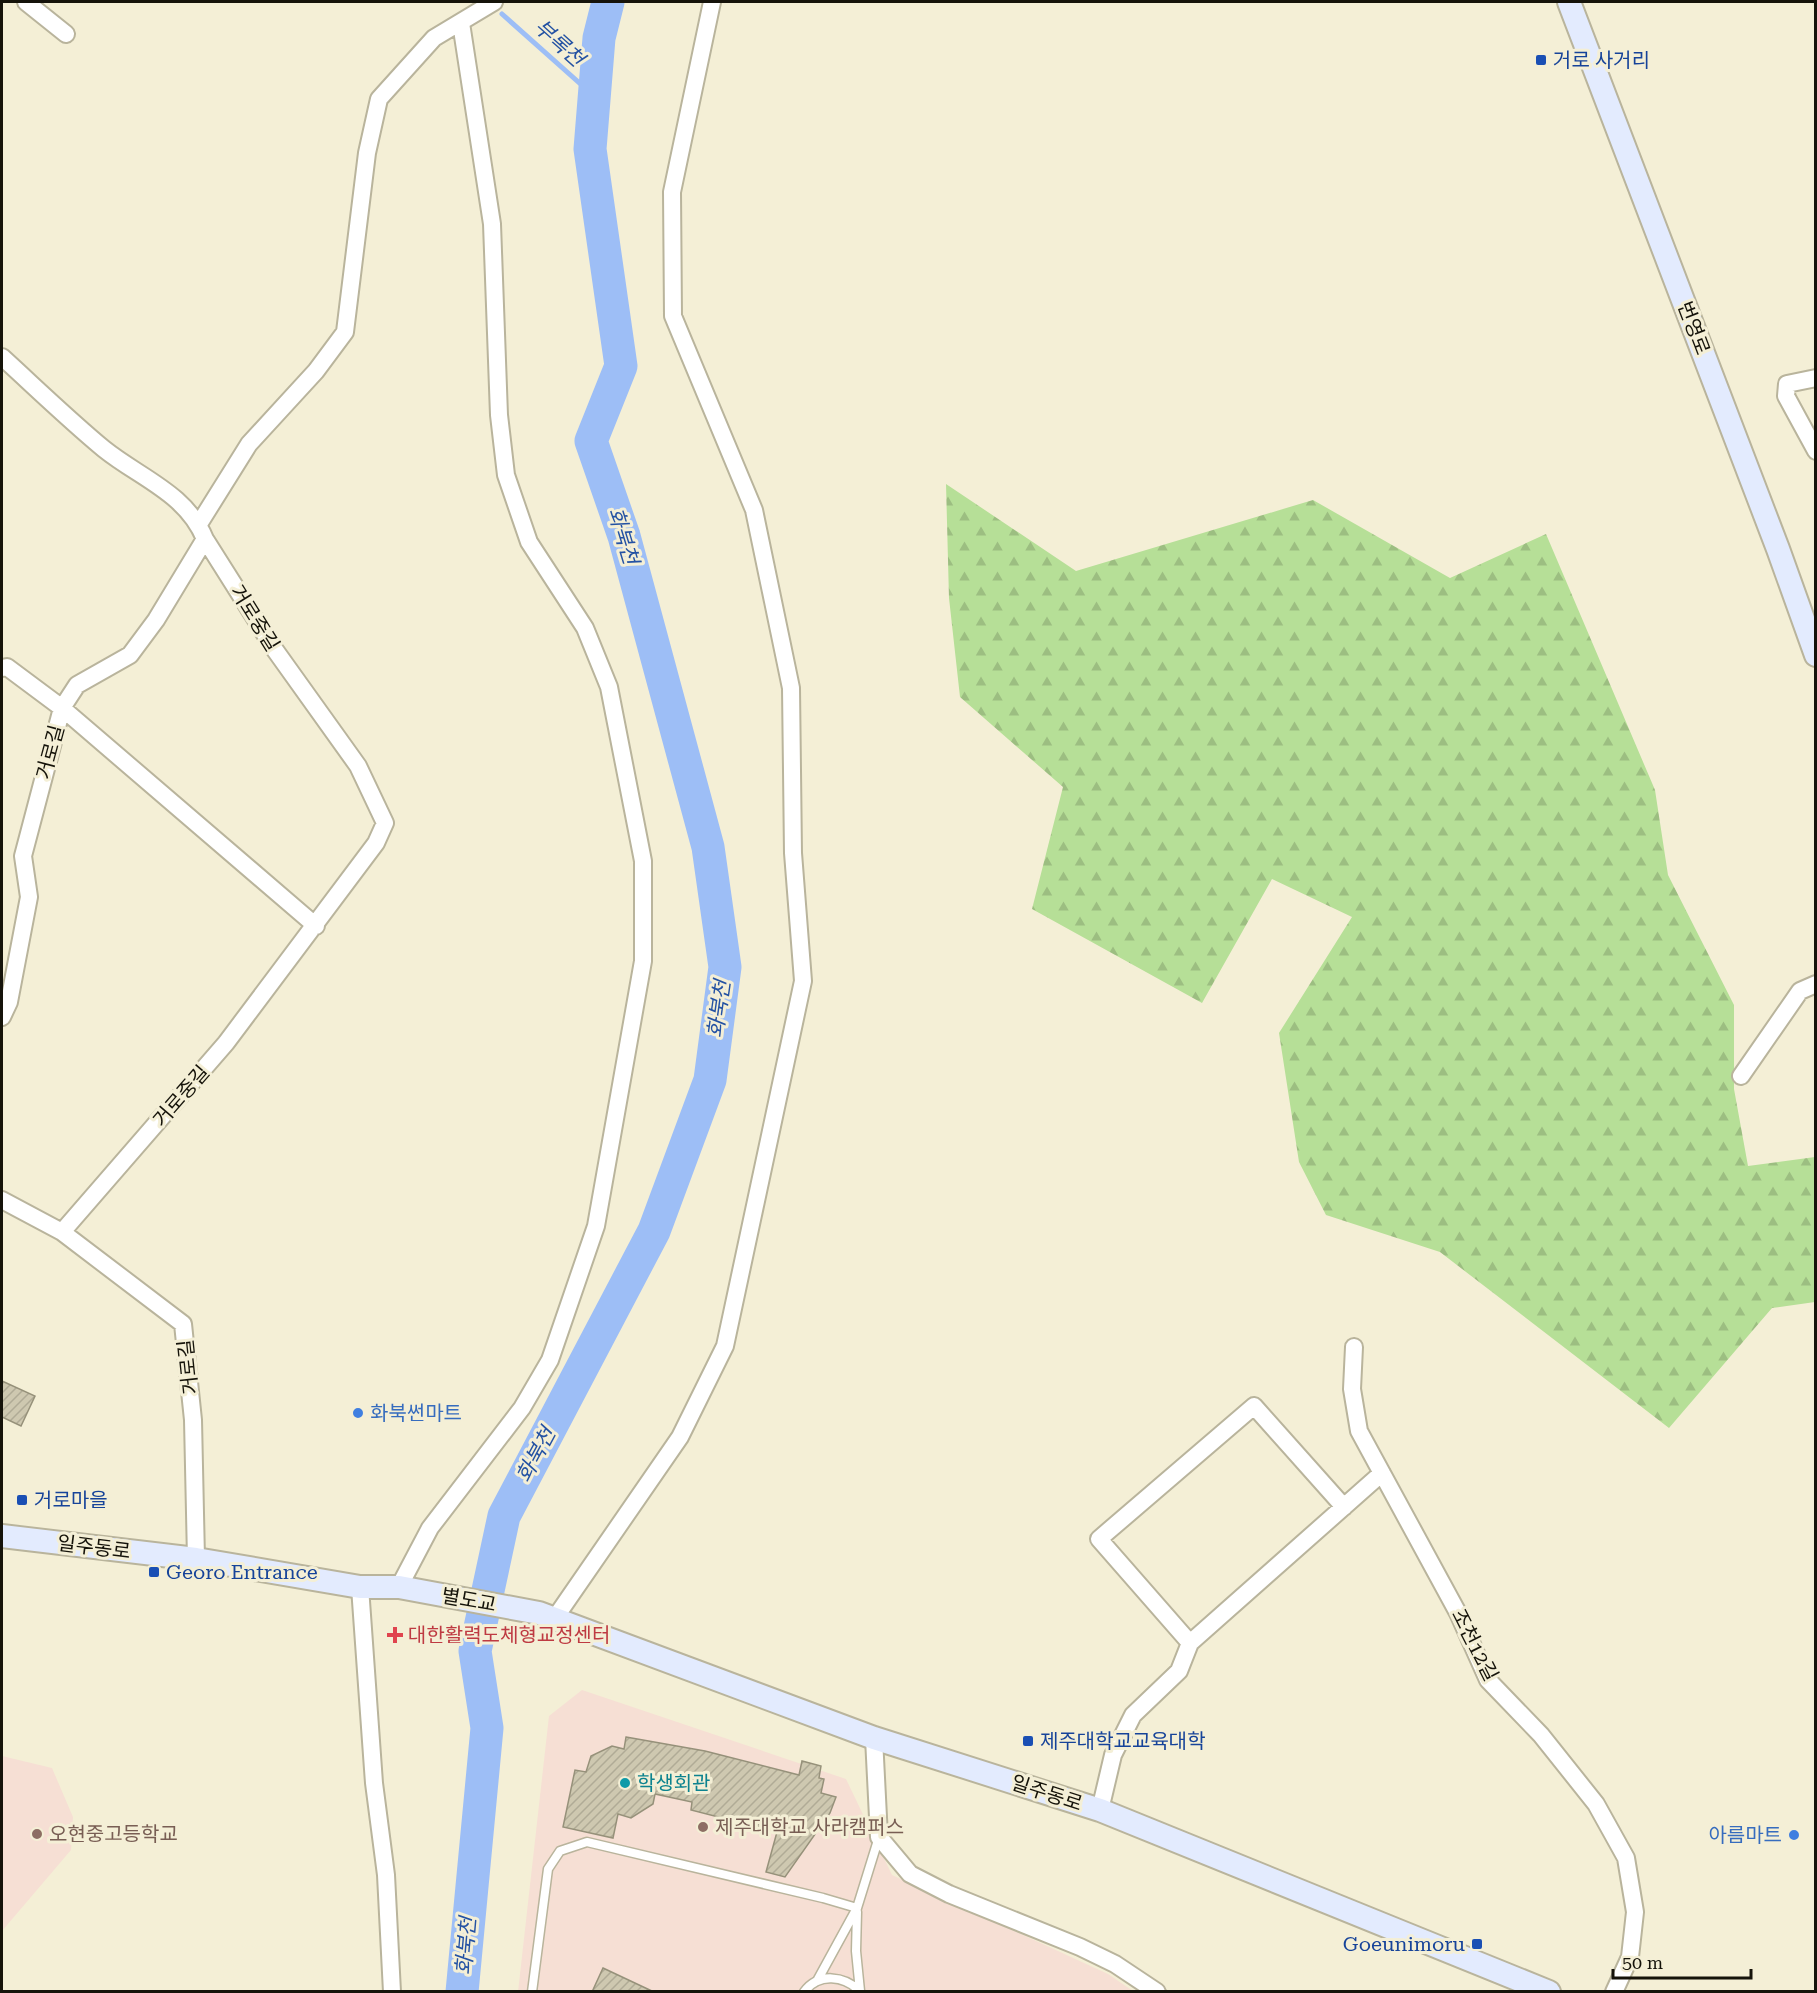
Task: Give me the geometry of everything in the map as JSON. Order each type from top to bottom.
[{"type":"main road","name":"번영로","points":[[1570,3],[1778,549],[1815,655]]},
{"type":"main road","name":"일주동로","points":[[2,1536],[196,1559],[360,1587],[399,1587]]},
{"type":"main road","name":"별도교","points":[[399,1587],[547,1616]]},
{"type":"main road","name":"일주동로","points":[[547,1616],[874,1738],[1100,1810],[1549,1992]]},
{"type":"street","name":"거로길","points":[[2,1017],[9,1002],[29,897],[23,856],[62,708],[77,685],[130,655],[156,620],[249,444],[316,371],[345,332],[367,153],[379,99],[434,38],[494,2]]},
{"type":"street","points":[[547,1616],[680,1437],[725,1347],[802,981],[794,853],[791,688],[754,510],[673,316],[672,192],[712,2]]},
{"type":"street","points":[[35,4],[66,34]]},
{"type":"street","points":[[399,1587],[430,1528],[522,1408],[550,1360],[596,1226],[643,961],[644,861],[609,687],[585,628],[530,542],[506,475],[499,415],[492,224],[461,22]]},
{"type":"street","name":"거로중길","points":[[2,357],[106,451],[168,491],[202,531],[275,650],[358,766],[385,824],[376,843],[316,926],[226,1043],[62,1232]]},
{"type":"street","points":[[1815,378],[1787,384],[1786,396],[1815,451]]},
{"type":"street","points":[[2,668],[7,667],[62,708],[316,926]]},
{"type":"street","points":[[1741,1076],[1800,991],[1815,984]]},
{"type":"street","name":"거로길","points":[[2,1200],[62,1232],[183,1324],[193,1420],[196,1559]]},
{"type":"street","name":"조천12길","points":[[1354,1347],[1352,1389],[1359,1431],[1458,1613],[1488,1680],[1541,1735],[1596,1804],[1626,1858],[1635,1912],[1630,1957],[1614,1992]]},
{"type":"street","points":[[1190,1643],[1099,1539],[1254,1406],[1344,1507]]},
{"type":"street","points":[[1100,1810],[1113,1755],[1133,1715],[1179,1671],[1190,1643],[1382,1473]]},
{"type":"street","points":[[360,1587],[374,1783],[386,1875],[392,1992]]},
{"type":"street","points":[[874,1738],[879,1837],[910,1874],[949,1894],[1080,1947],[1115,1964],[1157,1992]]},
{"type":"lane","points":[[804,1992],[817,1981],[857,1908],[879,1837]]},
{"type":"lane","points":[[532,1992],[548,1869],[560,1851],[587,1842],[857,1908]]},
{"type":"lane","points":[[857,1908],[856,1951],[860,1991]]},
{"type":"lane","points":[[817,1981],[840,1978],[860,1991]]},
{"type":"shaded area","name":"제주대학교 사라캠퍼스","points":[[582,1690],[846,1779],[892,1875],[1108,1974],[1133,1991],[518,1992],[549,1716]]},
{"type":"shaded area","name":"오현중고등학교","points":[[2,1756],[52,1768],[73,1817],[71,1850],[2,1931]]},
{"type":"green space","points":[[946,484],[1076,571],[1313,500],[1450,578],[1546,534],[1655,790],[1668,875],[1734,1005],[1734,1089],[1748,1166],[1815,1157],[1815,1302],[1772,1308],[1669,1428],[1440,1252],[1326,1215],[1299,1162],[1279,1033],[1352,917],[1272,879],[1202,1003],[1032,909],[1063,787],[960,697],[949,598]]},
{"type":"building","points":[[2,1381],[35,1396],[21,1426],[2,1417]]},
{"type":"building","points":[[626,1737],[705,1751],[799,1775],[802,1761],[821,1766],[819,1778],[824,1779],[821,1793],[836,1797],[830,1813],[785,1877],[766,1872],[777,1832],[691,1810],[692,1802],[655,1794],[653,1804],[631,1818],[618,1814],[613,1838],[563,1827],[575,1770],[586,1772],[591,1756],[612,1746],[624,1749]]},
{"type":"building","points":[[603,1968],[654,1992],[592,1992]]},
{"type":"waterway","name":"화북천","points":[[462,1992],[487,1728],[475,1651],[504,1516],[654,1231],[710,1080],[725,967],[708,847],[624,536],[591,441],[621,366],[590,149],[599,38],[608,2]]},
{"type":"waterway","name":"부록천","points":[[502,14],[594,96]]},
{"type":"place","name":"거로 사거리","points":[[1541,60]]},
{"type":"place","name":"화북썬마트","points":[[358,1413]]},
{"type":"place","name":"거로마을","points":[[22,1500]]},
{"type":"place","name":"Georo Entrance","points":[[154,1572]]},
{"type":"place","name":"대한활력도체형교정센터","points":[[395,1635]]},
{"type":"place","name":"제주대학교교육대학","points":[[1028,1741]]},
{"type":"place","name":"학생회관","points":[[625,1783]]},
{"type":"place","name":"제주대학교 사라캠퍼스","points":[[703,1827]]},
{"type":"place","name":"오현중고등학교","points":[[37,1834]]},
{"type":"place","name":"아름마트","points":[[1794,1835]]},
{"type":"place","name":"Goeunimoru","points":[[1477,1944]]}]
